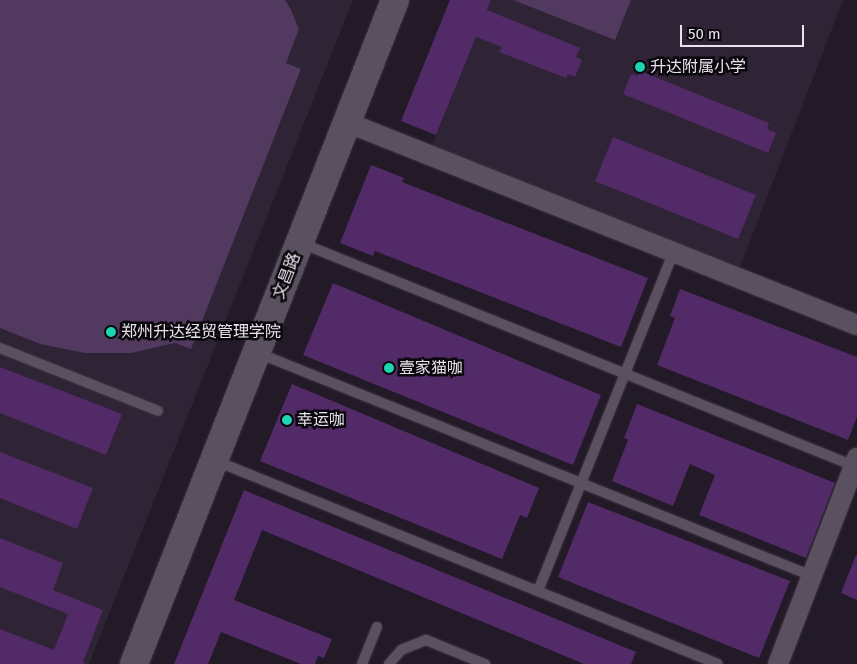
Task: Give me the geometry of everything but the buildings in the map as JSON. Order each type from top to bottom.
[{"type":"street","name":"文昌路","points":[[134,664],[395,0]]},
{"type":"street","points":[[346,122],[857,326]]},
{"type":"street","points":[[778,664],[856,462]]},
{"type":"lane","points":[[300,243],[626,374],[856,462]]},
{"type":"lane","points":[[538,591],[673,254]]},
{"type":"lane","points":[[0,348],[158,411]]},
{"type":"lane","points":[[257,353],[812,576]]},
{"type":"lane","points":[[214,460],[718,664]]},
{"type":"lane","points":[[362,664],[377,626]]},
{"type":"lane","points":[[389,664],[401,650],[426,640],[485,664]]},
{"type":"shaded area","name":"郑州升达经贸管理学院","points":[[0,0],[353,0],[89,664],[0,664]]},
{"type":"shaded area","name":"郑州升达经贸管理学院","points":[[0,0],[285,0],[291,10],[299,29],[286,63],[301,69],[191,349],[175,343],[131,353],[85,353],[40,344],[0,328]]},
{"type":"shaded area","name":"升达附属小学","points":[[491,0],[843,0],[740,267],[431,148]]},
{"type":"shaded area","points":[[513,0],[631,0],[615,40]]},
{"type":"place","name":"升达附属小学","points":[[640,67]]},
{"type":"place","name":"郑州升达经贸管理学院","points":[[111,332]]},
{"type":"place","name":"壹家猫咖","points":[[389,368]]},
{"type":"place","name":"幸运咖","points":[[287,420]]}]
